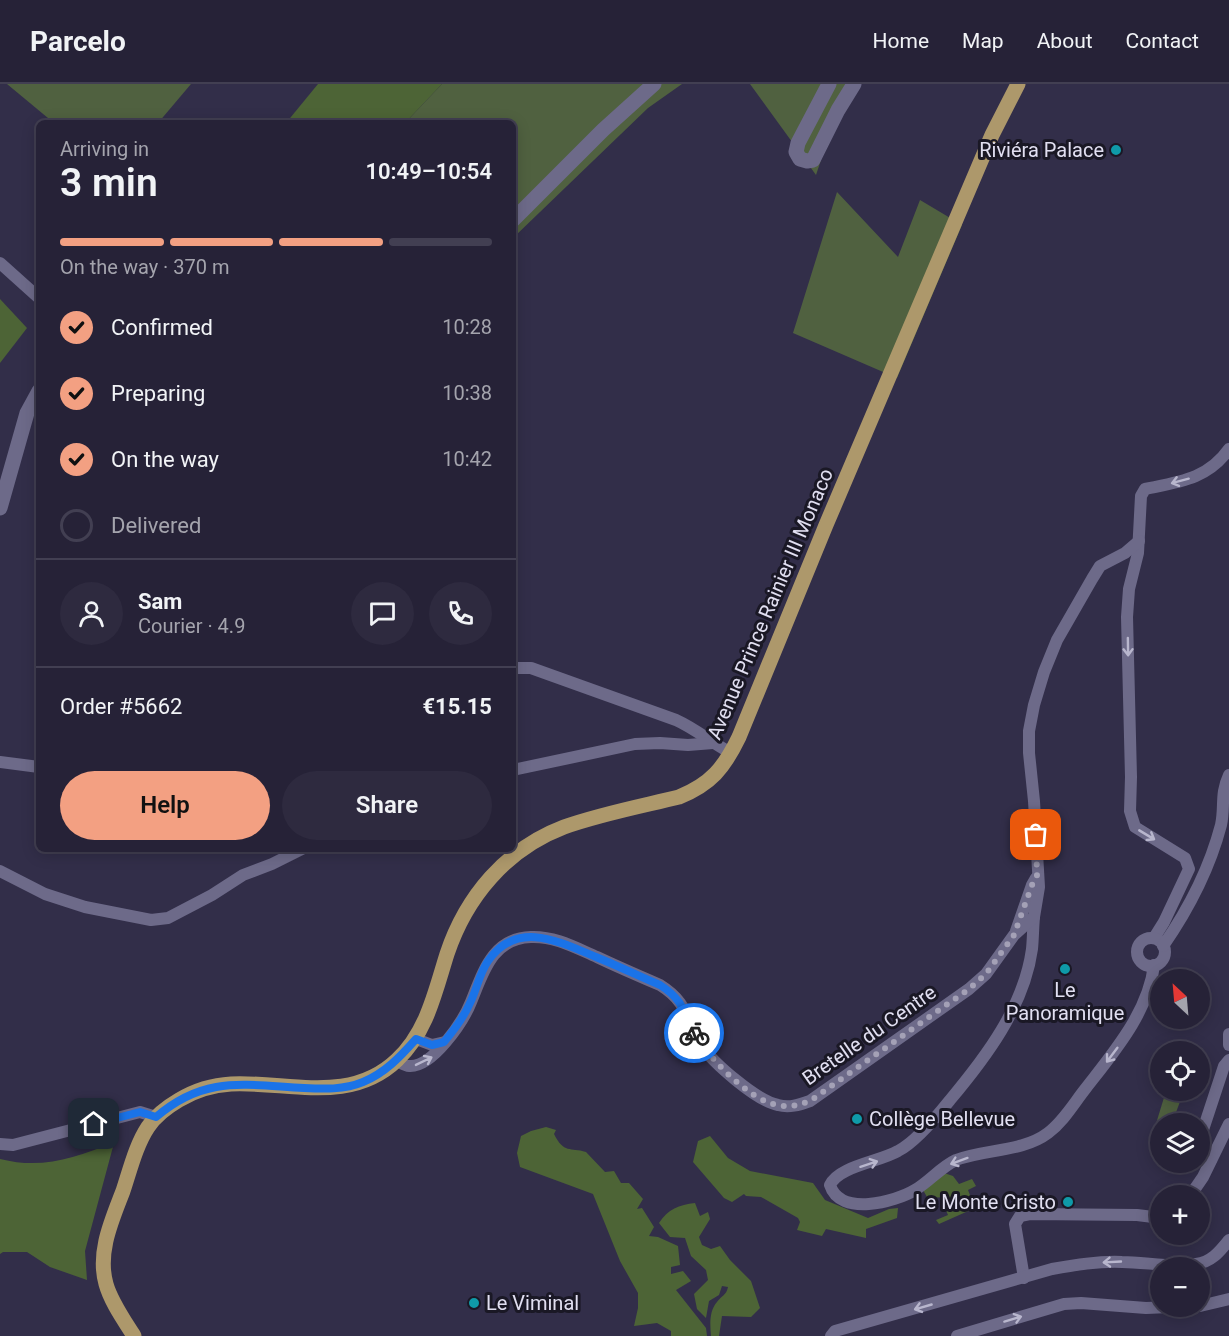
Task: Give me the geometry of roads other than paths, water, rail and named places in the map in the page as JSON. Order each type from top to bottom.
[{"type":"main road","name":"Avenue Prince Rainier III Monaco","points":[[152,1122],[170,1105],[189,1094],[209,1087],[230,1084],[328,1089],[362,1083],[381,1073],[397,1061],[416,1039],[429,1010],[459,922],[478,893],[501,867],[524,848],[565,827],[679,797],[708,782],[722,767],[731,753],[1009,92],[1018,84]]},
{"type":"main road","points":[[134,1336],[106,1284],[103,1265],[104,1246],[152,1122]]},
{"type":"street","points":[[516,217],[595,138],[654,84]]},
{"type":"street","points":[[830,84],[798,143],[796,152],[800,159],[813,160],[854,84]]},
{"type":"street","points":[[0,263],[36,295]]},
{"type":"street","points":[[0,508],[27,413],[36,396]]},
{"type":"street","points":[[1139,541],[1125,553],[1100,566],[1058,640],[1044,672],[1034,705],[1029,731],[1029,753],[1039,887],[1032,942],[1024,978],[1008,1019],[981,1063],[938,1115],[900,1150],[837,1175],[830,1185],[843,1201],[854,1205],[864,1204],[907,1194],[957,1160],[1027,1143],[1046,1135],[1063,1119],[1116,1050],[1132,1025],[1152,979],[1154,965],[1163,957],[1158,942],[1164,922],[1189,869],[1185,858],[1135,827],[1130,811],[1127,617],[1139,541],[1141,495],[1145,489],[1199,476],[1213,468],[1229,449]]},
{"type":"street","points":[[1114,558],[1124,567],[1130,589]]},
{"type":"street","points":[[516,668],[531,668],[676,720],[695,729],[731,753]]},
{"type":"street","points":[[516,769],[635,744],[660,743],[688,746],[713,743]]},
{"type":"street","points":[[0,762],[36,767]]},
{"type":"street","points":[[1154,965],[1142,962],[1137,950],[1144,939],[1158,942],[1175,930],[1206,868],[1221,823],[1223,787],[1229,775]]},
{"type":"street","points":[[0,871],[45,894],[85,907],[151,920],[168,918],[212,895],[243,874],[272,864],[296,852]]},
{"type":"street","points":[[1014,935],[1037,877]]},
{"type":"street","points":[[1014,935],[1034,917]]},
{"type":"street","points":[[1014,935],[1025,934],[1030,936],[1032,942]]},
{"type":"street","name":"Bretelle du Centre","points":[[397,1061],[408,1066],[419,1065],[435,1055],[470,1004],[486,965],[501,946],[516,939],[532,936],[555,939],[672,992],[682,1003],[693,1032],[710,1058],[761,1100],[777,1105],[793,1106],[810,1101],[969,989],[986,974],[1014,935]]},
{"type":"street","points":[[416,1039],[432,1045],[444,1042]]},
{"type":"street","points":[[1209,1113],[1224,1066],[1229,1060]]},
{"type":"street","points":[[0,1144],[13,1145],[140,1112],[152,1122]]},
{"type":"street","points":[[1210,1149],[1229,1124]]},
{"type":"street","points":[[1024,1278],[1015,1228],[1020,1216],[1030,1214],[1150,1217]]},
{"type":"street","points":[[831,1336],[835,1332],[1052,1269],[1082,1264],[1120,1262],[1196,1264],[1211,1259],[1229,1240]]},
{"type":"street","points":[[1210,1304],[1229,1299]]},
{"type":"street","points":[[957,1336],[1064,1304],[1150,1308]]},
{"type":"place","name":"Riviéra Palace","points":[[1116,150]]},
{"type":"place","name":"Le Panoramique","points":[[1065,969]]},
{"type":"place","name":"Collège Bellevue","points":[[857,1119]]},
{"type":"place","name":"Le Monte Cristo","points":[[1068,1202]]},
{"type":"place","name":"Le Viminal","points":[[474,1303]]}]
